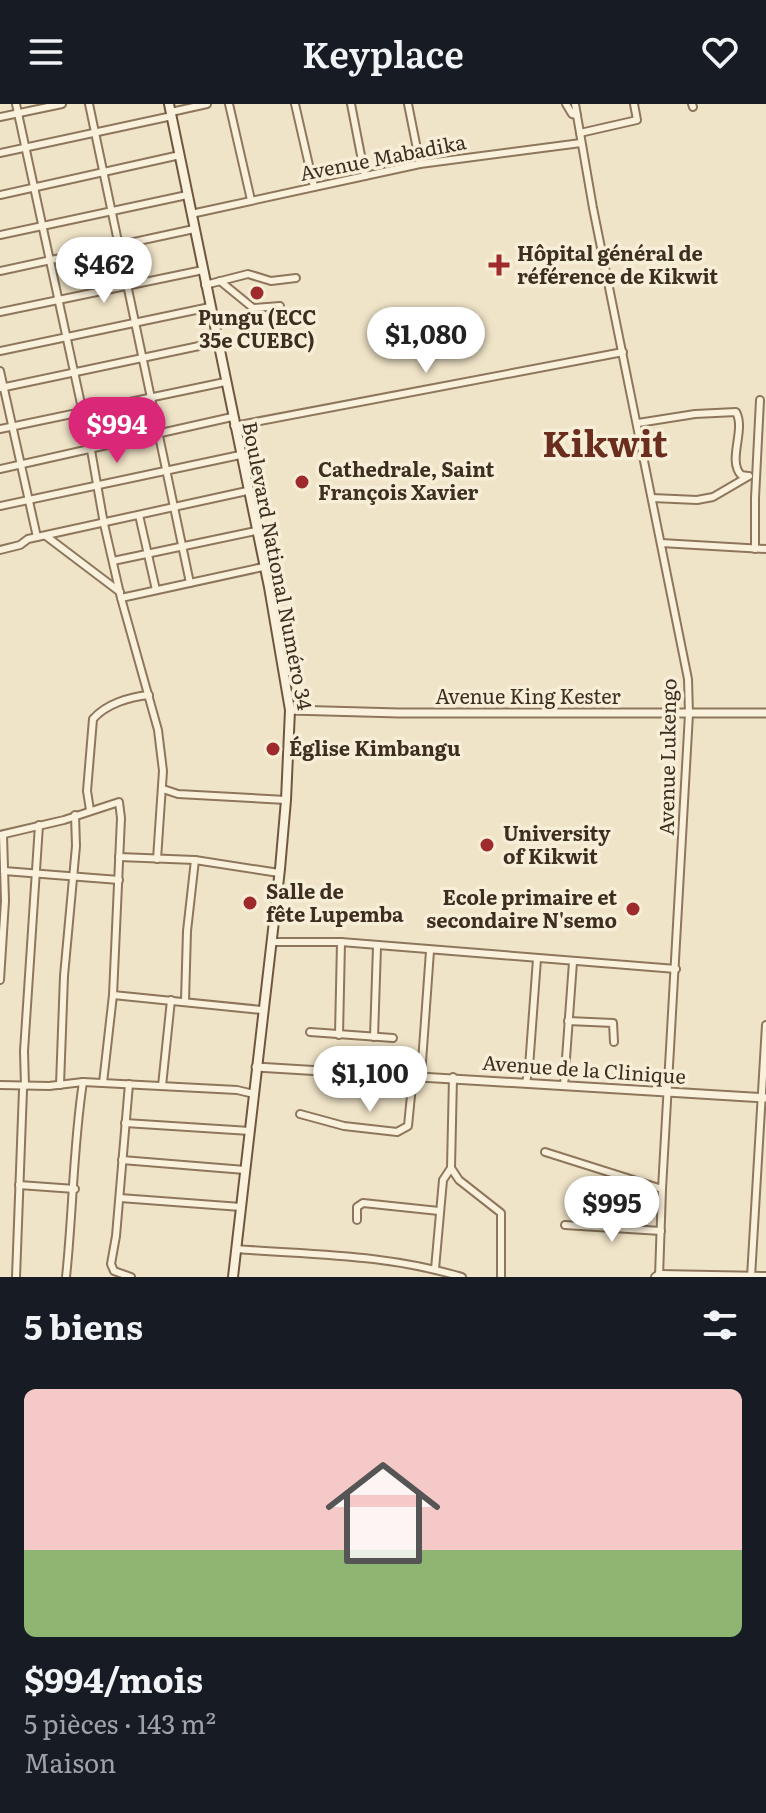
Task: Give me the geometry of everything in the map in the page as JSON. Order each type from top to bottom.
[{"type":"main road","name":"Boulevard National Numéro 34","points":[[171,111],[287,682],[290,710],[279,873],[233,1277]]},
{"type":"street","points":[[16,104],[120,595],[158,730],[163,789],[157,859]]},
{"type":"street","points":[[0,117],[62,104]]},
{"type":"street","points":[[89,104],[190,583]]},
{"type":"street","points":[[0,153],[95,133],[207,104]]},
{"type":"street","points":[[229,104],[251,200]]},
{"type":"street","points":[[295,104],[314,187]]},
{"type":"street","points":[[351,104],[365,176]]},
{"type":"street","points":[[408,104],[420,164]]},
{"type":"street","points":[[566,104],[572,114],[577,115]]},
{"type":"street","name":"Avenue Lukengo","points":[[575,104],[685,658],[689,714],[658,1276]]},
{"type":"street","points":[[580,133],[637,120],[634,104]]},
{"type":"street","name":"Avenue Mabadika","points":[[191,214],[420,164],[581,143]]},
{"type":"street","points":[[0,195],[180,155]]},
{"type":"street","points":[[0,235],[187,195]]},
{"type":"street","points":[[0,271],[194,229]]},
{"type":"street","points":[[0,312],[203,270]]},
{"type":"street","points":[[205,285],[248,274],[271,281],[296,278]]},
{"type":"street","points":[[220,281],[253,308],[280,306]]},
{"type":"street","points":[[0,351],[210,307]]},
{"type":"street","points":[[2,388],[218,342]]},
{"type":"street","points":[[0,469],[233,421],[623,352]]},
{"type":"street","points":[[0,371],[37,537]]},
{"type":"street","points":[[0,429],[225,382]]},
{"type":"street","points":[[755,549],[760,400]]},
{"type":"street","points":[[638,423],[695,414],[736,412],[739,422],[736,468],[741,475],[748,476]]},
{"type":"street","points":[[0,506],[240,455]]},
{"type":"street","points":[[652,498],[697,500],[713,497],[756,473]]},
{"type":"street","points":[[0,550],[37,537],[247,491]]},
{"type":"street","points":[[139,515],[156,590]]},
{"type":"street","points":[[113,561],[256,531]]},
{"type":"street","points":[[46,536],[120,595],[263,567]]},
{"type":"street","points":[[661,543],[766,549]]},
{"type":"street","points":[[90,810],[87,791],[93,719],[103,710],[127,699],[149,695]]},
{"type":"street","name":"Avenue King Kester","points":[[290,710],[766,713]]},
{"type":"street","points":[[163,789],[178,794],[286,800]]},
{"type":"street","points":[[0,980],[4,871],[1,835],[119,802],[119,880],[113,995],[103,1083]]},
{"type":"street","points":[[60,1085],[64,976],[76,846],[75,815]]},
{"type":"street","points":[[16,1277],[24,1051],[39,825]]},
{"type":"street","points":[[119,857],[195,860],[279,873]]},
{"type":"street","points":[[185,1001],[187,931],[195,860]]},
{"type":"street","points":[[4,871],[119,880]]},
{"type":"street","points":[[271,942],[341,942],[676,969]]},
{"type":"street","points":[[339,1035],[341,942]]},
{"type":"street","points":[[374,1037],[377,947]]},
{"type":"street","points":[[300,1114],[344,1126],[397,1132],[404,1131],[408,1126],[417,1075],[430,951]]},
{"type":"street","points":[[526,1083],[537,959]]},
{"type":"street","points":[[564,1086],[573,962]]},
{"type":"street","points":[[113,995],[262,1010]]},
{"type":"street","points":[[162,1086],[171,1000]]},
{"type":"street","points":[[568,1021],[613,1023],[614,1042]]},
{"type":"street","points":[[751,1277],[766,1025]]},
{"type":"street","points":[[310,1032],[393,1038]]},
{"type":"street","name":"Avenue de la Clinique","points":[[256,1067],[764,1098]]},
{"type":"street","points":[[435,1269],[443,1180],[451,1168],[453,1077]]},
{"type":"street","points":[[0,1085],[24,1088],[83,1082],[237,1090],[254,1094]]},
{"type":"street","points":[[66,1277],[75,1189],[75,1137],[83,1082]]},
{"type":"street","points":[[129,1084],[111,1264],[114,1271],[131,1277]]},
{"type":"street","points":[[125,1123],[250,1131]]},
{"type":"street","points":[[545,1152],[662,1189]]},
{"type":"street","points":[[122,1160],[245,1170]]},
{"type":"street","points":[[451,1168],[459,1180],[501,1213],[501,1277]]},
{"type":"street","points":[[19,1185],[75,1189]]},
{"type":"street","points":[[756,1188],[766,1189]]},
{"type":"street","points":[[120,1198],[241,1207]]},
{"type":"street","points":[[357,1220],[357,1207],[363,1203],[439,1211]]},
{"type":"street","points":[[565,1225],[661,1231]]},
{"type":"street","points":[[236,1249],[368,1256],[462,1277]]},
{"type":"street","points":[[658,1276],[766,1276]]},
{"type":"place","name":"Hôpital général de référence de Kikwit","points":[[499,265]]},
{"type":"place","name":"Pungu (ECC 35e CUEBC)","points":[[257,293]]},
{"type":"place","name":"Cathedrale, Saint François Xavier","points":[[302,482]]},
{"type":"place","name":"Église Kimbangu","points":[[273,749]]},
{"type":"place","name":"University of Kikwit","points":[[487,845]]},
{"type":"place","name":"Salle de fête Lupemba","points":[[250,903]]},
{"type":"place","name":"Ecole primaire et secondaire N'semo","points":[[633,909]]},
{"type":"district","name":"Kikwit","points":[[605,444]]}]
